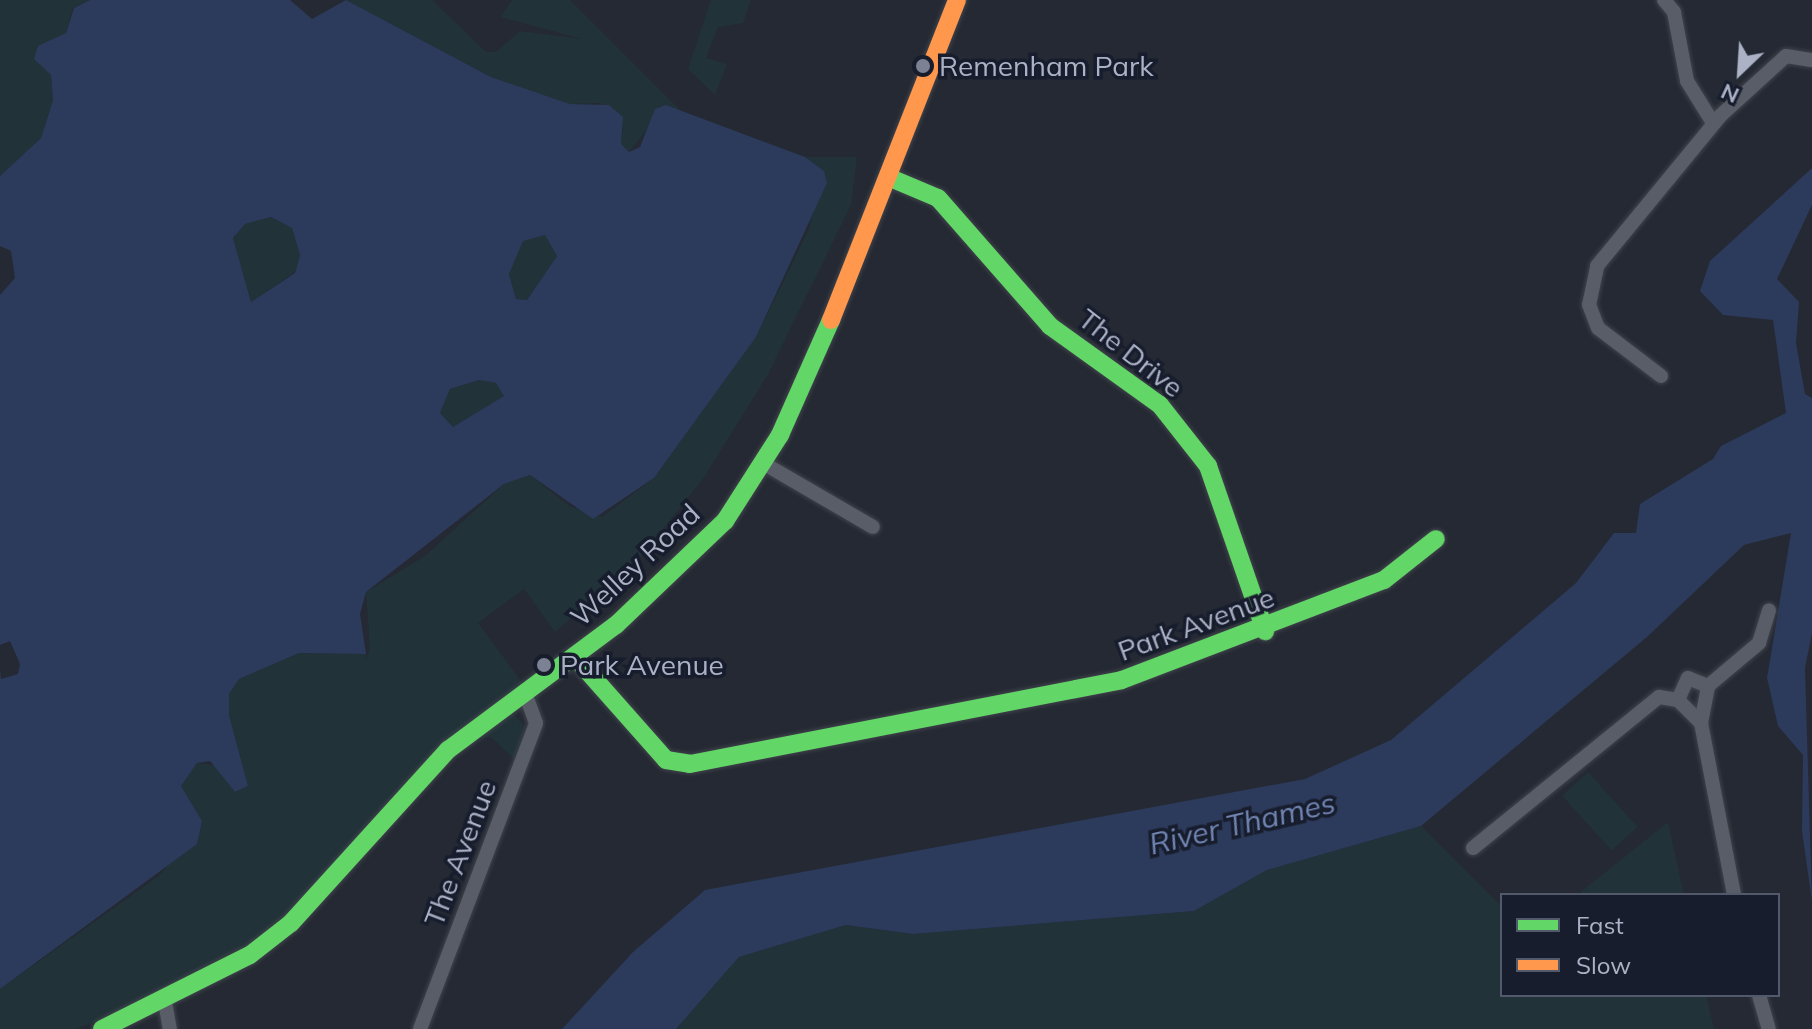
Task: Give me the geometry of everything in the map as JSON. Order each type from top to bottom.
[{"type":"street","name":"Welley Road","points":[[102,1029],[250,955],[291,923],[391,805],[448,750],[575,657],[692,558],[763,463],[814,363],[957,0]]},
{"type":"street","points":[[1664,0],[1674,12],[1687,81],[1713,123]]},
{"type":"street","points":[[1661,376],[1598,328],[1589,305],[1597,266],[1713,123],[1786,56],[1812,60]]},
{"type":"street","name":"The Drive","points":[[888,177],[938,198],[1050,326],[1160,405],[1208,466],[1265,631]]},
{"type":"street","points":[[763,463],[873,527]]},
{"type":"street","name":"Park Avenue","points":[[575,657],[666,760],[690,764],[1028,704],[1265,631],[1384,580],[1436,539]]},
{"type":"street","points":[[1734,893],[1701,723],[1708,686],[1752,651],[1769,611]]},
{"type":"street","points":[[1678,700],[1688,678],[1708,686]]},
{"type":"street","name":"The Avenue","points":[[420,1029],[536,723],[526,695]]},
{"type":"street","points":[[1473,848],[1659,697],[1678,700],[1701,723]]},
{"type":"street","points":[[164,996],[170,1029]]},
{"type":"street","points":[[1760,997],[1769,1029]]},
{"type":"shaded area","points":[[0,0],[90,0],[73,8],[66,33],[35,59],[51,75],[53,100],[41,138],[0,176]]},
{"type":"shaded area","points":[[346,0],[432,0],[486,52],[496,52],[520,31],[582,39],[501,17],[512,0],[570,0],[681,111],[666,105],[629,152],[620,144],[623,128],[600,103],[570,104],[491,77]]},
{"type":"shaded area","points":[[711,0],[751,0],[743,23],[718,27],[706,58],[727,64],[715,95],[688,69]]},
{"type":"shaded area","points":[[805,157],[857,157],[851,205],[767,376],[703,479],[637,561],[555,632],[524,589],[478,623],[529,692],[448,751],[291,923],[164,996],[76,1029],[0,1029],[0,989],[160,875],[202,821],[181,786],[197,763],[214,765],[235,792],[248,786],[229,715],[229,694],[239,679],[299,653],[366,654],[365,660],[370,649],[366,592],[425,556],[504,484],[530,475],[569,506],[602,517],[654,478],[756,337],[809,229],[824,171]]},
{"type":"shaded area","points":[[271,217],[292,228],[300,255],[295,272],[251,302],[233,238],[245,224]]},
{"type":"shaded area","points":[[545,235],[557,256],[527,300],[516,299],[509,274],[523,240]]},
{"type":"shaded area","points":[[480,380],[496,383],[505,396],[453,427],[440,413],[450,389]]},
{"type":"shaded area","points":[[512,712],[525,727],[514,759],[491,737],[469,740]]},
{"type":"shaded area","points":[[1588,772],[1638,827],[1612,850],[1562,795]]},
{"type":"shaded area","points":[[1668,822],[1684,893],[1579,893]]},
{"type":"shaded area","points":[[1421,826],[1500,905],[1500,997],[1706,997],[1714,1029],[676,1029],[739,957],[846,925],[913,934],[1194,911],[1267,870]]},
{"type":"water","points":[[90,0],[290,0],[312,19],[346,0],[491,77],[570,104],[609,105],[623,117],[621,144],[629,152],[640,147],[655,109],[666,105],[805,157],[824,171],[827,183],[756,337],[654,478],[593,519],[530,475],[504,484],[366,592],[360,614],[366,654],[299,653],[239,679],[229,694],[229,715],[248,786],[235,792],[210,761],[197,763],[181,786],[202,821],[197,844],[0,989],[0,669],[1,679],[18,674],[20,664],[10,641],[0,645],[0,295],[15,278],[11,251],[0,246],[0,176],[41,138],[53,100],[51,75],[34,59],[38,46],[66,33],[74,8]],"holes":[[[271,217],[292,228],[300,255],[295,273],[251,302],[233,238],[245,224]],[[545,235],[557,256],[527,300],[516,299],[509,274],[523,241]],[[479,380],[496,383],[504,396],[453,427],[440,413],[450,389]]]},
{"type":"water","name":"River Thames","points":[[1812,168],[1812,205],[1777,279],[1799,302],[1796,343],[1805,394],[1812,398],[1812,633],[1805,668],[1812,902],[1802,831],[1803,755],[1778,726],[1767,678],[1791,533],[1744,545],[1647,637],[1421,826],[1267,870],[1194,911],[913,934],[846,925],[739,957],[676,1029],[562,1029],[633,952],[705,890],[1305,779],[1391,740],[1576,583],[1614,533],[1636,533],[1640,504],[1713,459],[1721,446],[1786,413],[1773,320],[1723,315],[1700,291],[1710,261]]},
{"type":"traffic: fast","points":[[888,177],[938,198],[1050,326],[1160,405],[1208,466],[1265,631]]},
{"type":"traffic: fast","points":[[102,1029],[250,955],[291,923],[448,750],[616,625],[725,521],[780,435],[831,320]]},
{"type":"traffic: fast","points":[[575,657],[666,760],[690,764],[1122,680],[1384,580],[1436,539]]},
{"type":"traffic: slow","points":[[831,320],[957,0]]},
{"type":"place","name":"Remenham Park","points":[[923,66]]},
{"type":"place","name":"Park Avenue","points":[[544,665]]}]
